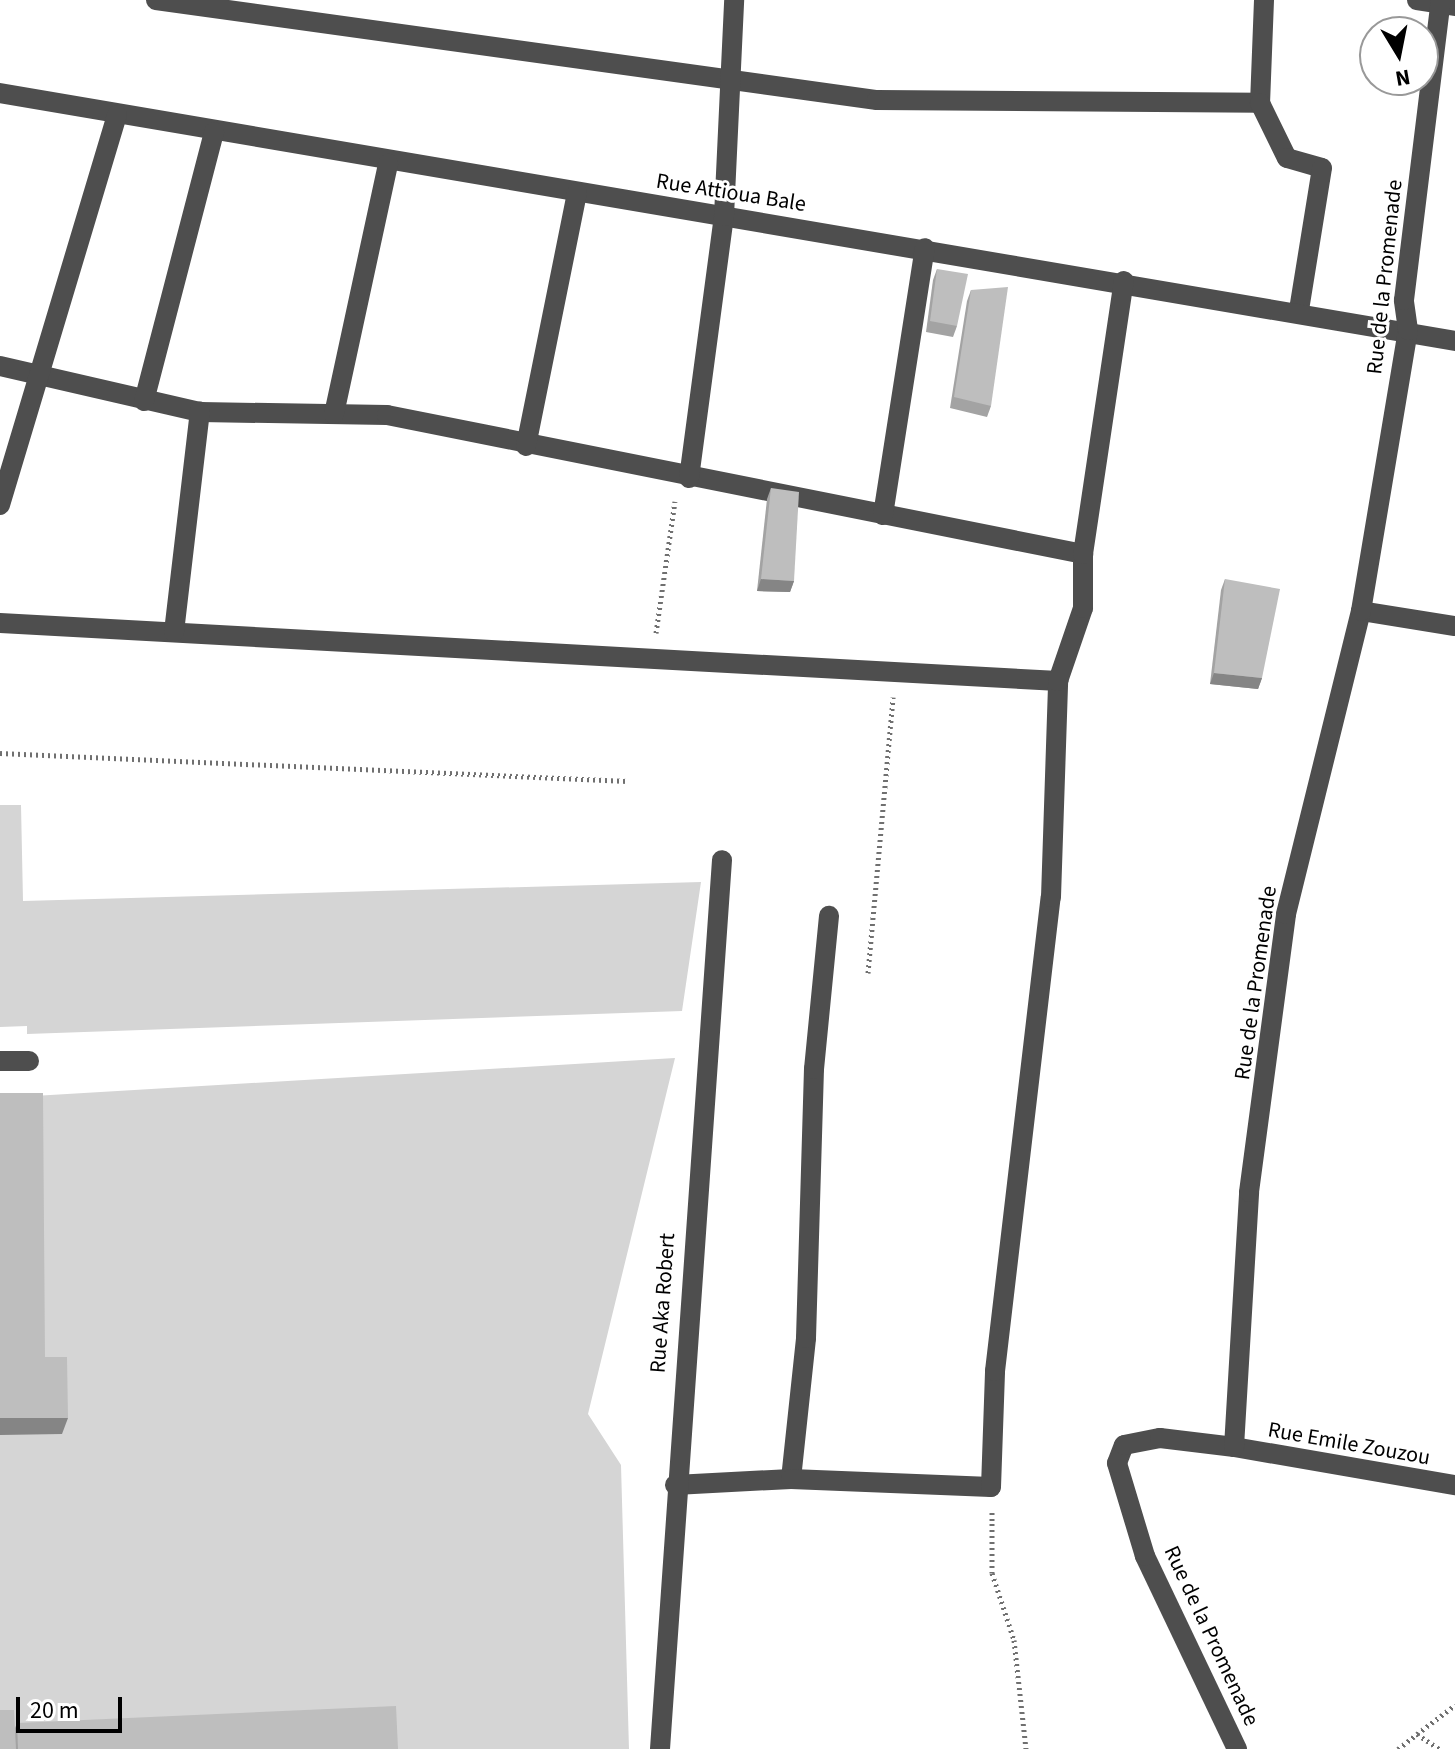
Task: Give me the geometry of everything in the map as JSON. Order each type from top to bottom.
[{"type":"street","points":[[156,0],[730,84],[877,100],[1260,103]]},
{"type":"street","points":[[684,477],[724,216],[734,0]]},
{"type":"street","points":[[1264,0],[1260,103],[1287,158],[1322,168],[1299,310]]},
{"type":"street","points":[[1417,0],[1445,3]]},
{"type":"street","name":"Rue de la Promenade","points":[[1237,1749],[1145,1556],[1117,1463],[1124,1445],[1160,1438],[1234,1447],[1249,1192],[1286,914],[1361,611],[1408,330],[1404,300],[1445,3]]},
{"type":"street","name":"Rue Attioua Bale","points":[[0,93],[388,164],[1299,310],[1455,341]]},
{"type":"street","points":[[0,505],[44,379],[117,115]]},
{"type":"street","points":[[144,401],[214,132]]},
{"type":"street","points":[[334,414],[388,164]]},
{"type":"street","points":[[526,446],[577,193]]},
{"type":"street","points":[[883,515],[925,248]]},
{"type":"street","points":[[675,1485],[791,1479],[991,1487],[995,1371],[1051,897],[1058,681],[1083,608],[1083,554],[1124,281]]},
{"type":"street","points":[[0,366],[44,379],[200,412],[387,415],[526,446],[1083,554]]},
{"type":"street","points":[[174,632],[200,412]]},
{"type":"street","points":[[1361,611],[1455,626]]},
{"type":"street","points":[[0,623],[1058,681]]},
{"type":"street","name":"Rue Aka Robert","points":[[660,1749],[675,1485],[722,860]]},
{"type":"street","points":[[791,1479],[806,1338],[814,1069],[829,916]]},
{"type":"street","points":[[0,1061],[29,1061]]},
{"type":"street","name":"Rue Emile Zouzou","points":[[1234,1447],[1455,1485]]},
{"type":"path","points":[[652,659],[684,477]]},
{"type":"path","points":[[868,973],[895,672]]},
{"type":"path","points":[[0,753],[627,781]]},
{"type":"path","points":[[991,1487],[992,1573],[1014,1640],[1026,1749]]},
{"type":"path","points":[[1398,1749],[1455,1705]]},
{"type":"path","points":[[1417,1734],[1439,1749]]},
{"type":"shaded area","points":[[0,805],[21,805],[23,901],[701,882],[682,1011],[27,1034],[27,1026],[0,1027]]},
{"type":"shaded area","points":[[675,1058],[588,1414],[621,1465],[629,1749],[0,1749],[0,1098]]},
{"type":"building","points":[[937,269],[968,274],[957,326],[930,321]]},
{"type":"building","points":[[1008,287],[991,406],[954,397],[971,290]]},
{"type":"building","points":[[771,488],[799,492],[794,581],[761,579]]},
{"type":"building","points":[[1225,579],[1280,589],[1262,678],[1214,673]]},
{"type":"building","points":[[0,1093],[43,1093],[45,1357],[67,1357],[68,1418],[0,1418]]},
{"type":"building","points":[[396,1706],[398,1749],[18,1749],[17,1723]]},
{"type":"building","points":[[0,1710],[14,1710],[16,1749],[0,1749]]}]
